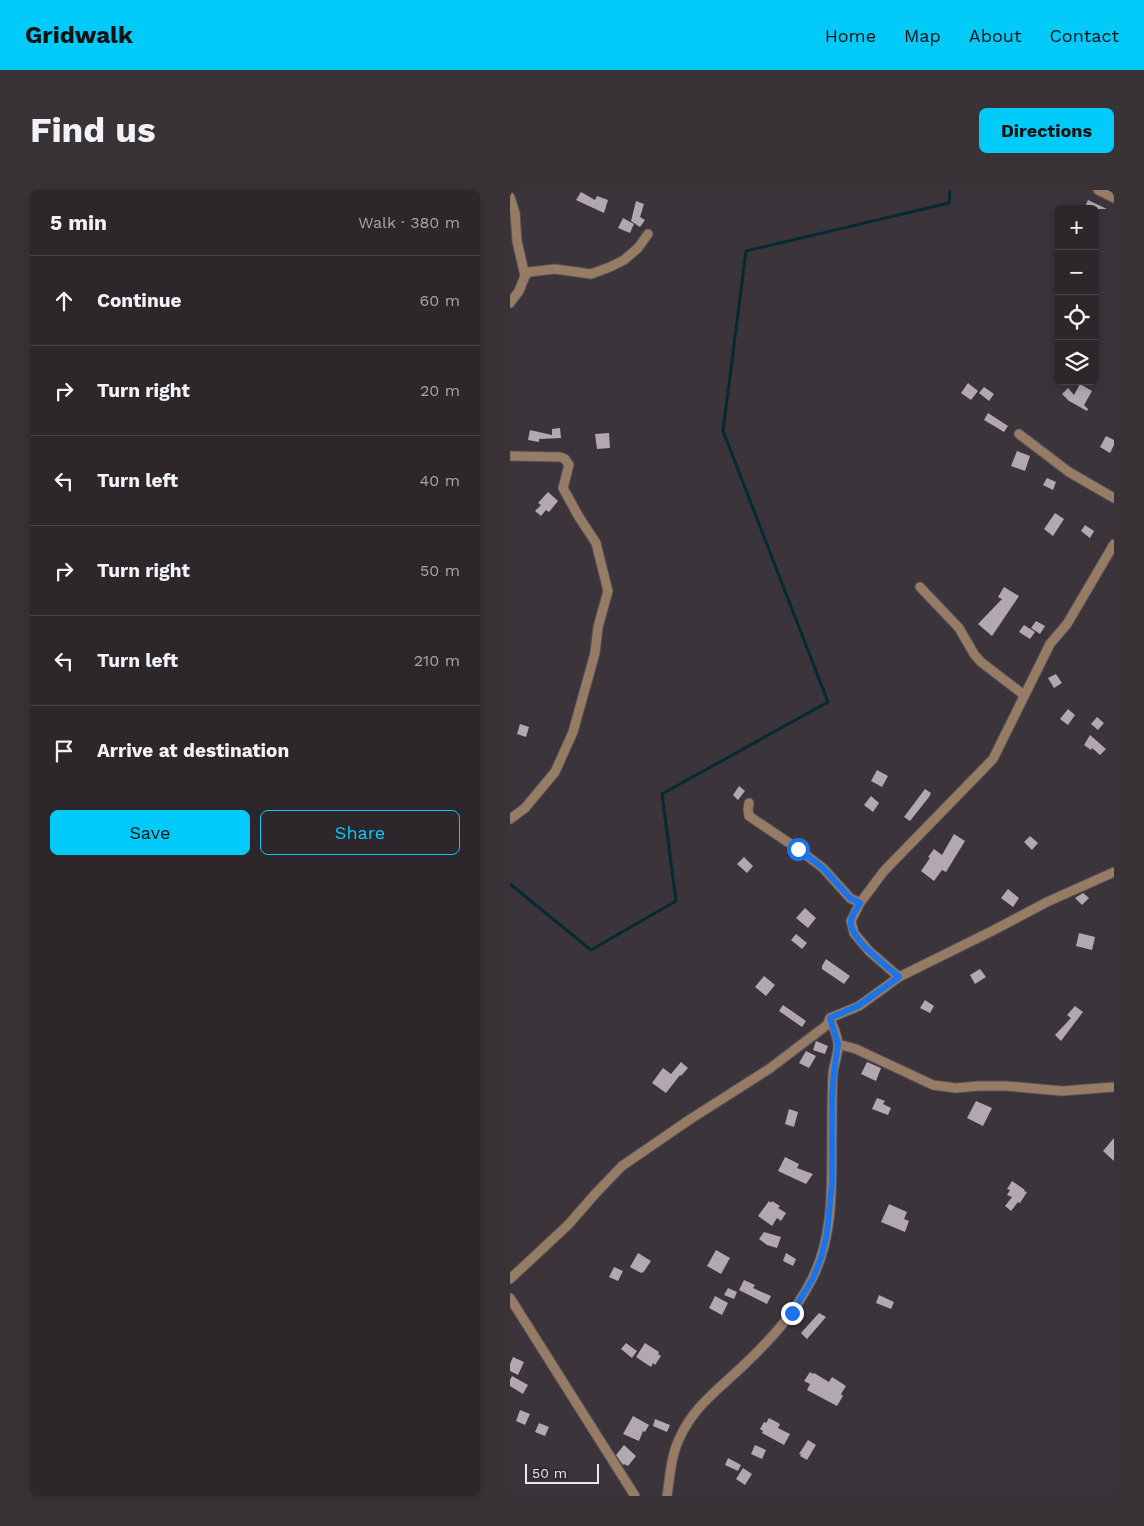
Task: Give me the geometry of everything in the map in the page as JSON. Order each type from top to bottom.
[{"type":"street","points":[[1098,190],[1114,198]]},
{"type":"street","points":[[510,197],[515,213],[517,241],[525,276]]},
{"type":"street","points":[[510,303],[529,272],[555,270],[591,274],[624,260],[638,248],[648,234]]},
{"type":"street","points":[[1019,434],[1069,472],[1114,498]]},
{"type":"street","points":[[510,456],[560,457],[569,465],[563,488],[596,543],[608,591],[598,627],[595,654],[573,732],[555,772],[525,808],[510,819]]},
{"type":"street","points":[[899,977],[869,951],[854,933],[851,921],[860,903],[884,871],[993,759],[1050,644],[1067,624],[1114,544]]},
{"type":"street","points":[[920,587],[959,628],[974,654],[981,662],[1024,695]]},
{"type":"street","points":[[750,803],[748,809],[749,816],[823,868],[850,898],[860,903]]},
{"type":"street","points":[[510,1279],[568,1225],[622,1166],[769,1069],[827,1025],[830,1018],[858,1006],[899,977],[1047,902],[1114,872]]},
{"type":"street","points":[[667,1496],[672,1463],[679,1438],[689,1419],[703,1402],[772,1337],[792,1313],[813,1278],[821,1258],[827,1233],[832,1183],[832,1098],[838,1044],[830,1018]]},
{"type":"street","points":[[838,1044],[856,1049],[933,1085],[956,1088],[1006,1086],[1062,1091],[1114,1086]]},
{"type":"street","points":[[510,1298],[635,1496]]},
{"type":"building","points":[[581,192],[595,200],[597,196],[608,200],[604,213],[576,200]]},
{"type":"building","points":[[1088,200],[1099,205],[1086,205]]},
{"type":"building","points":[[636,201],[644,204],[640,217],[645,220],[640,227],[631,221]]},
{"type":"building","points":[[623,218],[634,224],[630,233],[618,228]]},
{"type":"building","points":[[968,383],[978,391],[971,400],[961,393]]},
{"type":"building","points":[[1079,385],[1092,391],[1084,405],[1088,409],[1087,411],[1069,401],[1062,394],[1068,388],[1074,395]]},
{"type":"building","points":[[984,387],[994,394],[989,401],[979,393]]},
{"type":"building","points":[[988,413],[1008,426],[1004,432],[984,420]]},
{"type":"building","points":[[560,428],[561,438],[539,439],[539,442],[528,440],[530,430],[552,435],[552,429]]},
{"type":"building","points":[[609,433],[610,448],[597,449],[595,434]]},
{"type":"building","points":[[1106,436],[1114,440],[1110,453],[1100,447]]},
{"type":"building","points":[[1017,451],[1030,456],[1025,471],[1011,466]]},
{"type":"building","points":[[1047,478],[1056,482],[1053,490],[1043,485]]},
{"type":"building","points":[[548,492],[558,501],[549,512],[546,510],[541,516],[535,511],[541,505],[538,503]]},
{"type":"building","points":[[1055,513],[1064,519],[1053,536],[1044,529]]},
{"type":"building","points":[[1085,525],[1094,531],[1090,538],[1081,531]]},
{"type":"building","points":[[1004,587],[1019,596],[992,636],[978,624],[1002,599],[998,597]]},
{"type":"building","points":[[1036,621],[1045,626],[1040,634],[1031,628]]},
{"type":"building","points":[[1024,625],[1035,632],[1030,639],[1019,632]]},
{"type":"building","points":[[1056,674],[1062,683],[1054,688],[1048,678]]},
{"type":"building","points":[[1068,709],[1075,715],[1068,725],[1060,719]]},
{"type":"building","points":[[1097,717],[1104,723],[1098,730],[1091,724]]},
{"type":"building","points":[[520,724],[529,727],[526,737],[517,734]]},
{"type":"building","points":[[1090,735],[1106,749],[1100,755],[1092,748],[1091,750],[1084,745]]},
{"type":"building","points":[[877,770],[888,776],[882,787],[871,781]]},
{"type":"building","points":[[739,786],[745,791],[738,800],[733,795]]},
{"type":"building","points":[[925,789],[931,793],[910,821],[904,817]]},
{"type":"building","points":[[871,796],[879,803],[873,812],[864,805]]},
{"type":"building","points":[[954,834],[965,841],[946,872],[942,870],[934,881],[921,871],[934,849],[942,855]]},
{"type":"building","points":[[1030,836],[1038,843],[1032,850],[1024,842]]},
{"type":"building","points":[[744,857],[753,866],[747,873],[737,864]]},
{"type":"building","points":[[1008,889],[1019,898],[1013,907],[1001,898]]},
{"type":"building","points":[[1083,893],[1089,898],[1082,905],[1075,898]]},
{"type":"building","points":[[805,908],[816,918],[808,928],[796,918]]},
{"type":"building","points":[[1079,933],[1095,937],[1092,950],[1076,946]]},
{"type":"building","points":[[796,934],[807,943],[802,949],[791,940]]},
{"type":"building","points":[[826,959],[850,976],[844,984],[822,969]]},
{"type":"building","points":[[980,969],[986,977],[975,984],[970,975]]},
{"type":"building","points":[[764,976],[775,985],[766,996],[755,987]]},
{"type":"building","points":[[925,1000],[934,1006],[930,1013],[920,1008]]},
{"type":"building","points":[[783,1005],[806,1021],[802,1027],[779,1011]]},
{"type":"building","points":[[1075,1006],[1083,1012],[1061,1041],[1055,1035],[1071,1018],[1067,1015]]},
{"type":"building","points":[[816,1041],[828,1046],[825,1054],[813,1050]]},
{"type":"building","points":[[806,1051],[816,1056],[809,1068],[799,1063]]},
{"type":"building","points":[[681,1062],[688,1068],[666,1093],[652,1083],[663,1068],[671,1074]]},
{"type":"building","points":[[867,1062],[881,1068],[876,1081],[861,1074]]},
{"type":"building","points":[[877,1098],[885,1101],[883,1104],[891,1108],[888,1115],[872,1109]]},
{"type":"building","points":[[976,1101],[992,1108],[983,1126],[967,1118]]},
{"type":"building","points":[[789,1109],[798,1112],[794,1127],[785,1124]]},
{"type":"building","points":[[1114,1138],[1114,1161],[1103,1151]]},
{"type":"building","points":[[785,1157],[799,1164],[797,1168],[813,1174],[806,1184],[778,1171]]},
{"type":"building","points":[[1012,1181],[1027,1192],[1020,1203],[1018,1202],[1011,1211],[1005,1206],[1012,1197],[1007,1195],[1010,1190],[1007,1189]]},
{"type":"building","points":[[769,1201],[780,1206],[778,1208],[786,1213],[781,1221],[777,1218],[772,1226],[758,1216]]},
{"type":"building","points":[[889,1204],[907,1212],[904,1219],[909,1221],[905,1232],[881,1222]]},
{"type":"building","points":[[764,1232],[781,1237],[777,1248],[767,1245],[759,1239]]},
{"type":"building","points":[[716,1250],[730,1258],[721,1274],[707,1266]]},
{"type":"building","points":[[638,1253],[651,1261],[643,1273],[630,1267]]},
{"type":"building","points":[[786,1253],[796,1259],[793,1266],[783,1261]]},
{"type":"building","points":[[614,1267],[623,1271],[618,1281],[609,1277]]},
{"type":"building","points":[[744,1280],[755,1285],[753,1288],[771,1296],[767,1304],[739,1290]]},
{"type":"building","points":[[728,1288],[737,1292],[734,1299],[724,1295]]},
{"type":"building","points":[[879,1295],[894,1302],[891,1309],[876,1303]]},
{"type":"building","points":[[715,1296],[728,1303],[722,1315],[709,1308]]},
{"type":"building","points":[[819,1313],[826,1317],[807,1339],[801,1333]]},
{"type":"building","points":[[626,1343],[637,1351],[632,1358],[621,1349]]},
{"type":"building","points":[[645,1343],[659,1352],[658,1354],[661,1356],[655,1365],[653,1363],[651,1367],[636,1357]]},
{"type":"building","points":[[513,1357],[524,1362],[518,1375],[510,1371]]},
{"type":"building","points":[[810,1372],[829,1382],[832,1377],[846,1386],[837,1406],[807,1390],[810,1384],[804,1381]]},
{"type":"building","points":[[512,1376],[528,1385],[523,1394],[510,1386]]},
{"type":"building","points":[[520,1410],[530,1414],[525,1425],[516,1421]]},
{"type":"building","points":[[633,1416],[649,1425],[645,1432],[643,1431],[639,1441],[623,1434]]},
{"type":"building","points":[[769,1418],[780,1424],[778,1428],[790,1434],[784,1445],[762,1433],[763,1431],[760,1429]]},
{"type":"building","points":[[655,1419],[670,1425],[667,1432],[653,1426]]},
{"type":"building","points":[[539,1423],[549,1427],[545,1436],[535,1432]]},
{"type":"building","points":[[808,1440],[816,1445],[807,1460],[799,1454]]},
{"type":"building","points":[[624,1445],[636,1456],[628,1466],[623,1465],[616,1455]]},
{"type":"building","points":[[755,1445],[766,1450],[762,1459],[751,1454]]},
{"type":"building","points":[[728,1458],[741,1465],[738,1471],[725,1465]]},
{"type":"building","points":[[743,1468],[752,1474],[745,1485],[736,1479]]},
{"type":"waterway","points":[[510,884],[591,950],[676,901],[662,794],[828,702],[723,431],[746,251],[949,203],[950,190]]},
{"type":"route","points":[[792,1313],[813,1278],[821,1258],[827,1233],[832,1183],[832,1098],[838,1044],[830,1018],[858,1006],[899,977],[869,951],[854,933],[851,921],[860,903],[850,898],[823,868],[798,849]]}]
